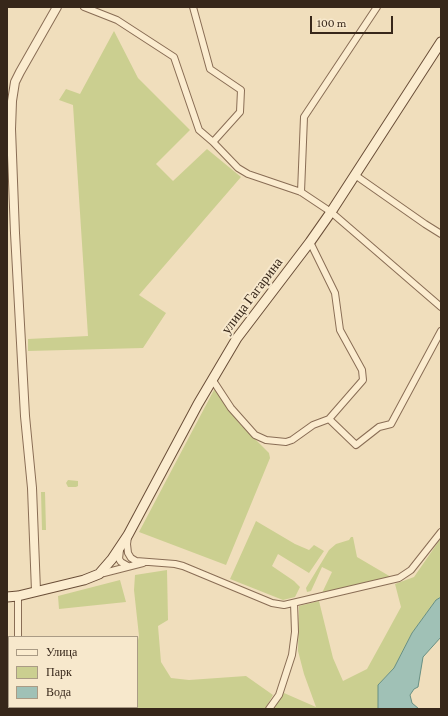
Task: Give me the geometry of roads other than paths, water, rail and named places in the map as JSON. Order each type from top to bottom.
[{"type":"main road","name":"улица Гагарина","points":[[99,574],[112,559],[128,535],[212,379],[237,338],[331,212],[441,42]]},
{"type":"main road","points":[[7,597],[18,596],[84,580],[99,574]]},
{"type":"street","points":[[36,591],[32,495],[25,416],[15,241],[11,115],[13,92],[20,72],[57,7]]},
{"type":"street","points":[[84,7],[117,20],[174,57],[199,130],[238,168],[248,174],[301,192],[331,212],[441,307]]},
{"type":"street","points":[[193,7],[210,69],[241,90],[240,112],[213,142]]},
{"type":"street","points":[[301,192],[304,117],[377,7]]},
{"type":"street","points":[[355,175],[441,234]]},
{"type":"street","points":[[212,379],[231,408],[255,435],[266,440],[286,442],[292,440],[313,424],[329,420],[363,380],[362,370],[340,330],[335,293],[310,242]]},
{"type":"street","points":[[329,420],[356,445],[379,427],[392,424],[441,331]]},
{"type":"street","points":[[128,535],[127,544],[131,558],[136,561],[153,561],[184,566],[272,603],[284,605],[399,578],[411,570],[441,532]]},
{"type":"street","points":[[120,546],[119,559],[122,564],[128,566]]},
{"type":"street","points":[[99,574],[153,561]]},
{"type":"street","points":[[18,596],[18,636]]},
{"type":"street","points":[[269,709],[279,694],[292,655],[295,632],[294,603]]},
{"type":"water","points":[[441,597],[441,637],[423,657],[418,687],[414,689],[410,695],[412,703],[419,709],[378,709],[378,685],[394,668],[412,633],[436,600]]}]
